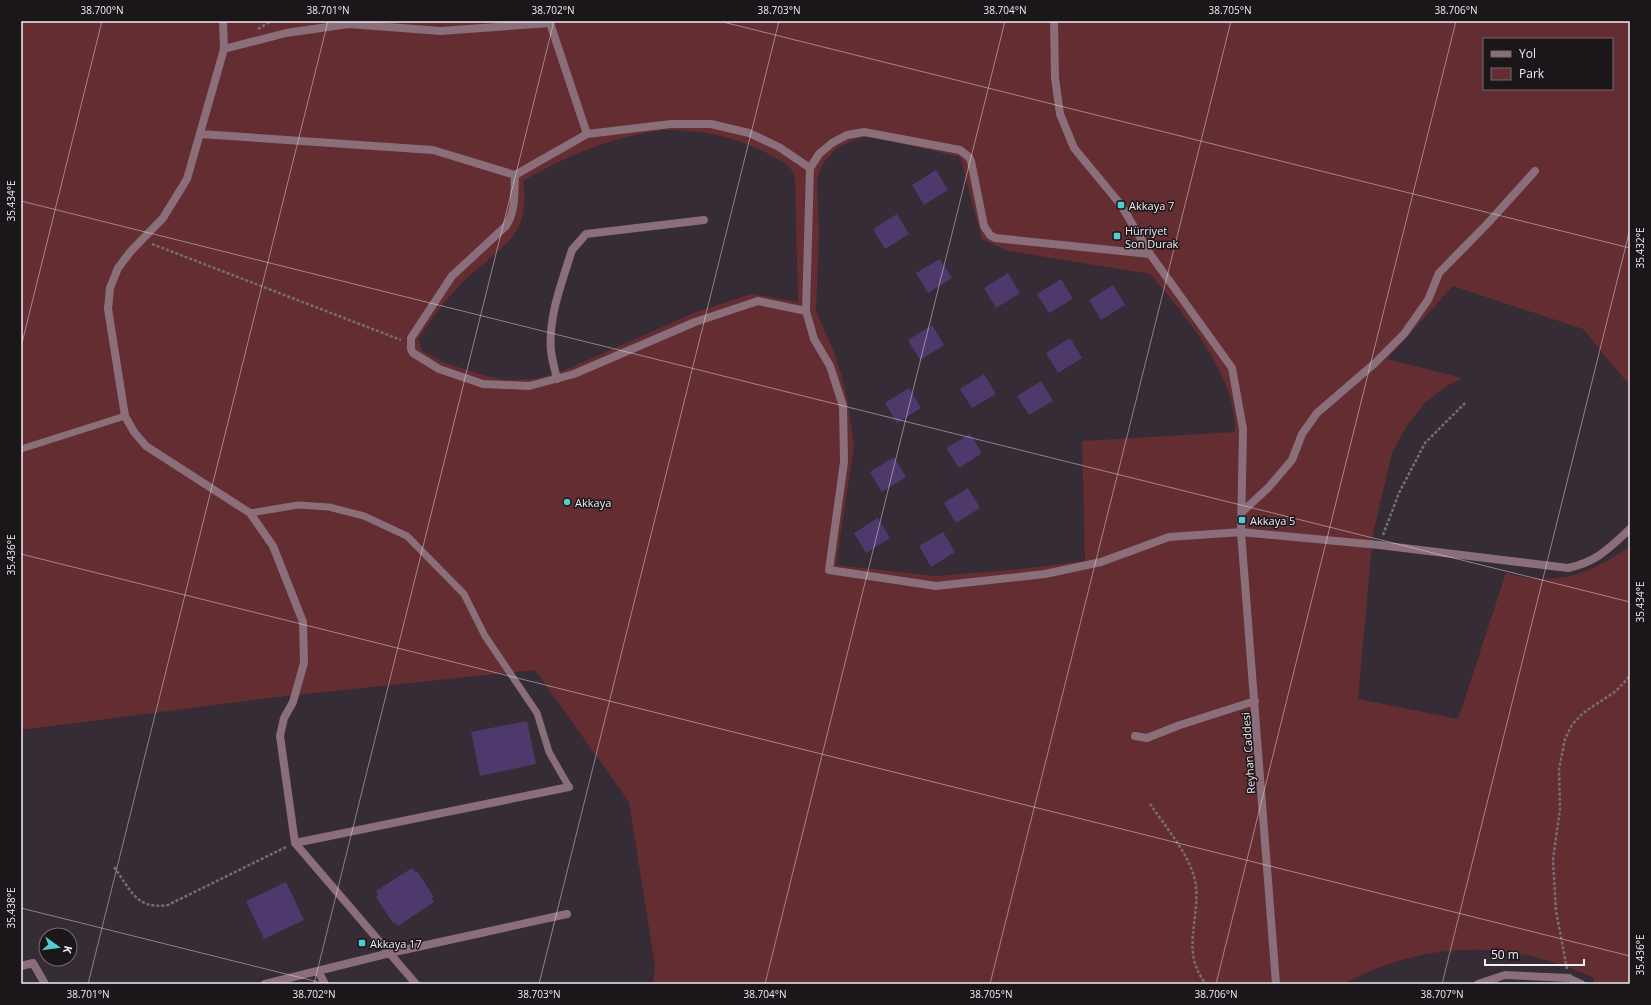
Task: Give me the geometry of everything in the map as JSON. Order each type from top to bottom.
[{"type":"street","points":[[223,21],[224,49],[187,179],[163,218],[118,268],[110,288],[108,309],[125,416],[134,432],[146,446],[250,513],[272,546],[303,622],[304,663],[293,702],[284,718],[280,736],[294,843],[416,984]]},
{"type":"street","name":"Reyhan Caddesi","points":[[1054,21],[1056,78],[1060,114],[1074,148],[1121,205],[1150,254],[1232,368],[1243,429],[1241,532],[1276,984]]},
{"type":"street","points":[[224,49],[286,33],[349,24],[441,30],[550,23],[587,134]]},
{"type":"street","points":[[200,134],[433,150],[515,175],[587,134],[671,124],[711,124],[749,133],[779,147],[810,168]]},
{"type":"street","points":[[1150,254],[995,238],[990,236],[984,226],[971,162],[969,157],[960,150],[864,132],[847,135],[832,143],[819,154],[810,168],[806,311],[814,339],[830,366],[843,406],[844,462],[828,570],[936,586],[1045,574],[1094,564],[1169,537],[1241,532],[1379,545],[1568,568],[1587,564],[1604,553],[1630,529]]},
{"type":"street","points":[[1242,516],[1292,460],[1302,434],[1317,412],[1375,363],[1404,334],[1428,300],[1439,273],[1488,223],[1535,171]]},
{"type":"street","points":[[515,175],[513,210],[511,218],[506,226],[452,276],[411,338],[410,344],[414,353],[439,369],[483,384],[530,386],[574,374],[695,322],[758,301],[806,311]]},
{"type":"street","points":[[557,379],[551,351],[552,329],[556,304],[572,250],[575,245],[586,234],[704,220]]},
{"type":"street","points":[[1135,736],[1147,738],[1180,725],[1255,700]]},
{"type":"street","points":[[294,843],[569,786]]},
{"type":"street","points":[[265,984],[390,953],[567,914]]},
{"type":"street","points":[[21,966],[33,963],[45,984]]},
{"type":"street","points":[[318,971],[325,984]]},
{"type":"street","points":[[1478,984],[1505,975],[1569,978]]},
{"type":"lane","points":[[21,449],[125,416]]},
{"type":"lane","points":[[250,513],[298,505],[329,507],[364,516],[407,536],[464,594],[485,636],[537,713],[549,752],[569,786]]},
{"type":"lane","points":[[1569,978],[1582,984]]},
{"type":"path","points":[[142,240],[410,344]]},
{"type":"path","points":[[1379,545],[1399,493],[1425,443],[1466,402]]},
{"type":"path","points":[[1569,978],[1556,911],[1554,860],[1560,809],[1559,769],[1565,739],[1572,725],[1583,713],[1616,691],[1630,676]]},
{"type":"path","points":[[1150,804],[1189,863],[1193,874],[1197,902],[1192,946],[1193,960],[1197,973],[1206,984]]},
{"type":"path","points":[[114,867],[139,901],[148,905],[168,905],[294,843]]},
{"type":"green space","points":[[21,21],[1630,21],[1630,386],[1583,329],[1453,286],[1387,359],[1462,378],[1448,385],[1424,404],[1406,427],[1392,453],[1373,534],[1358,699],[1458,719],[1506,573],[1541,579],[1571,576],[1600,564],[1630,546],[1630,984],[1593,984],[1594,978],[1563,965],[1531,956],[1500,951],[1468,950],[1437,952],[1406,959],[1375,970],[1344,984],[653,984],[655,966],[629,802],[535,670],[277,697],[21,730]],"holes":[[[665,130],[693,131],[734,139],[759,149],[783,162],[792,170],[795,179],[798,302],[751,294],[696,312],[563,371],[535,379],[507,380],[486,376],[445,363],[422,351],[418,339],[442,305],[472,273],[508,242],[516,231],[522,218],[525,201],[523,181],[557,163],[591,148],[627,137]],[[869,136],[960,157],[982,239],[1008,251],[1150,274],[1193,327],[1218,368],[1227,390],[1233,411],[1235,432],[1082,441],[1085,561],[1021,569],[935,576],[836,565],[854,446],[847,398],[841,374],[834,352],[816,311],[819,234],[817,178],[824,162],[837,148],[853,140]]]},
{"type":"building","points":[[936,170],[948,190],[924,205],[912,185]]},
{"type":"building","points":[[897,214],[909,234],[885,249],[873,229]]},
{"type":"building","points":[[940,259],[952,278],[928,293],[916,273]]},
{"type":"building","points":[[1008,273],[1020,293],[996,308],[984,288]]},
{"type":"building","points":[[1061,279],[1073,299],[1049,313],[1037,294]]},
{"type":"building","points":[[1113,285],[1125,305],[1101,320],[1089,300]]},
{"type":"building","points":[[932,325],[944,345],[920,360],[908,340]]},
{"type":"building","points":[[1070,338],[1082,358],[1058,373],[1046,353]]},
{"type":"building","points":[[984,374],[996,394],[972,408],[960,389]]},
{"type":"building","points":[[1041,381],[1053,401],[1029,415],[1017,396]]},
{"type":"building","points":[[909,388],[921,408],[897,423],[885,403]]},
{"type":"building","points":[[970,434],[982,453],[959,468],[946,448]]},
{"type":"building","points":[[894,457],[906,477],[882,492],[870,472]]},
{"type":"building","points":[[968,488],[980,508],[956,523],[944,503]]},
{"type":"building","points":[[878,518],[890,538],[866,553],[854,533]]},
{"type":"building","points":[[943,532],[955,552],[931,567],[919,546]]},
{"type":"building","points":[[527,721],[536,764],[480,776],[471,732]]},
{"type":"building","points":[[412,868],[415,872],[417,871],[434,897],[431,898],[434,902],[398,926],[395,922],[393,923],[376,897],[378,895],[376,891]]},
{"type":"building","points":[[286,882],[304,920],[264,939],[246,901]]},
{"type":"place","name":"Akkaya 7","points":[[1121,205]]},
{"type":"place","name":"Hürriyet Son Durak","points":[[1117,236]]},
{"type":"place","name":"Akkaya","points":[[567,502]]},
{"type":"place","name":"Akkaya 5","points":[[1242,520]]},
{"type":"place","name":"Akkaya 17","points":[[362,943]]}]
